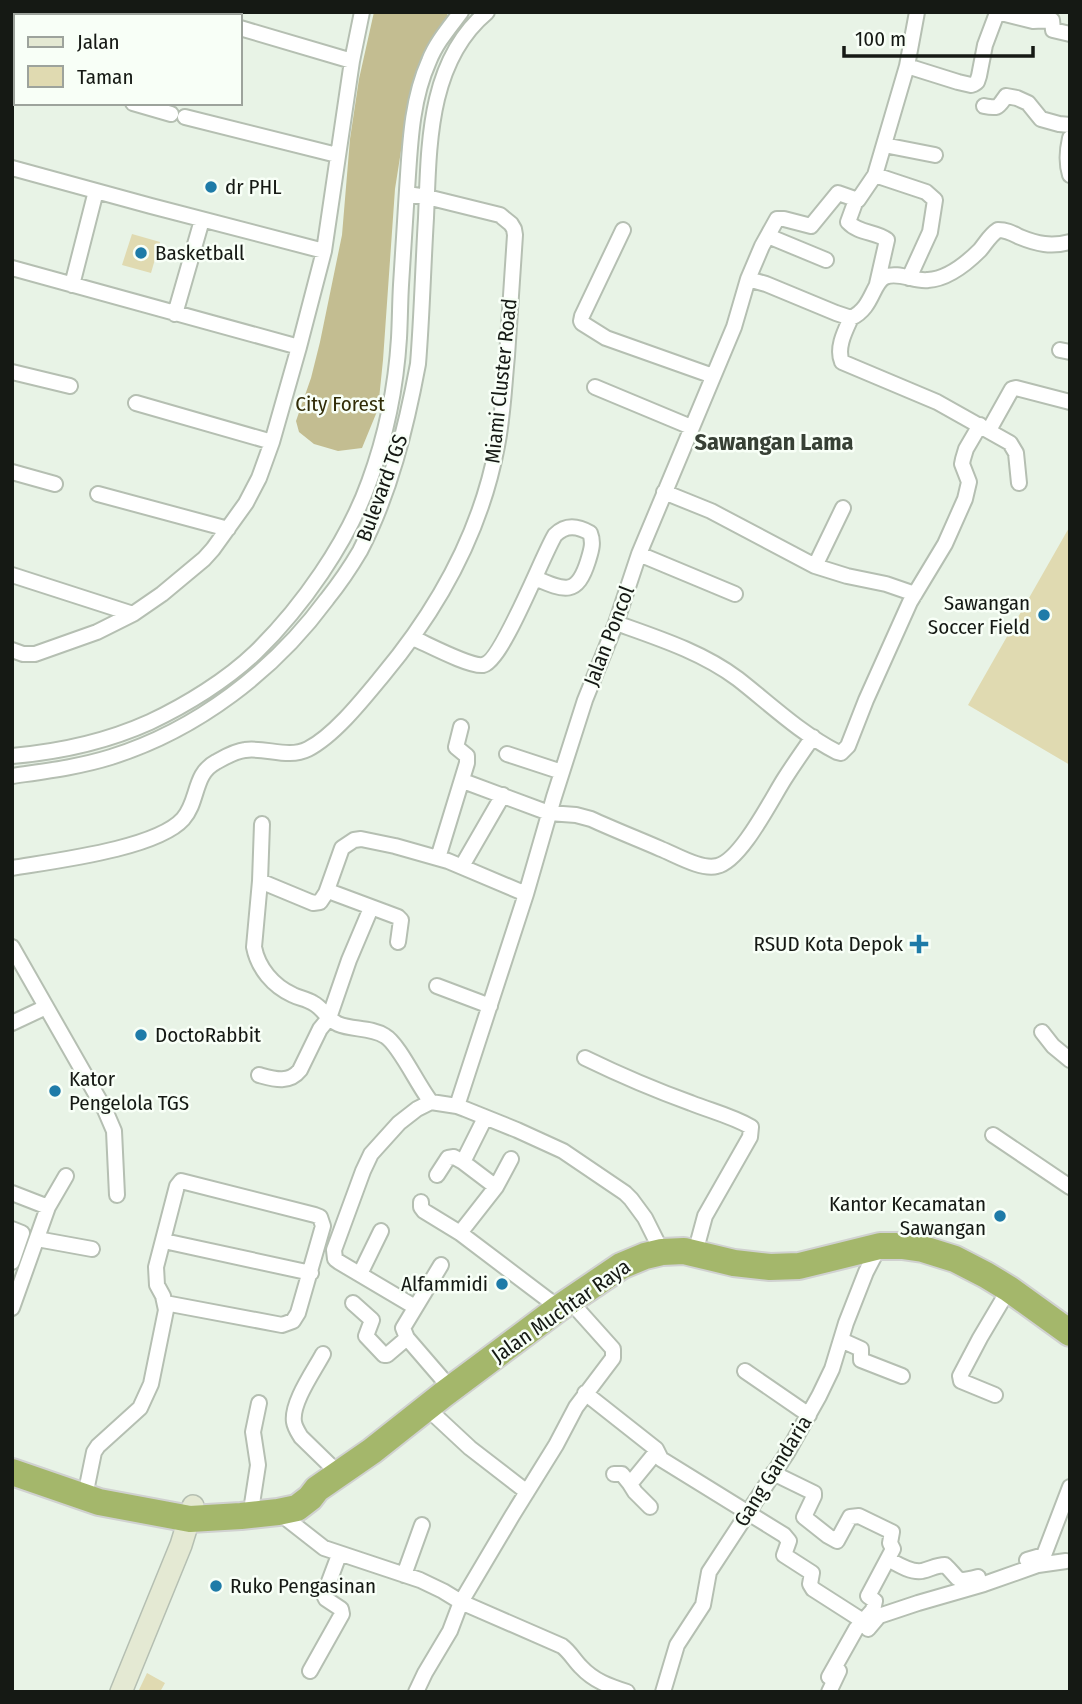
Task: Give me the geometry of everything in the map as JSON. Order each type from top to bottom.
[{"type":"highway","name":"Jalan Muchtar Raya","points":[[12,1472],[99,1502],[128,1508],[192,1512],[215,1518],[267,1506],[297,1508],[317,1489],[565,1304],[621,1266],[635,1259],[662,1252],[684,1251],[734,1263],[787,1267],[880,1246],[902,1246],[939,1253],[969,1266],[1009,1289],[1069,1331]]},
{"type":"main road","points":[[121,1692],[167,1582],[192,1512]]},
{"type":"street","points":[[12,650],[35,654],[97,632],[132,614],[162,594],[204,559],[246,503],[259,478],[272,442],[324,251],[337,155],[362,12]]},
{"type":"street","points":[[463,12],[485,14]]},
{"type":"street","name":"Bulevard TGS","points":[[12,756],[44,752],[125,732],[150,722],[202,693],[254,654],[294,610],[332,555],[360,503],[379,450],[391,405],[397,364],[412,125],[419,86],[437,45],[463,12]]},
{"type":"street","points":[[877,284],[887,240],[854,228],[848,222],[856,200],[875,175],[907,66],[917,12]]},
{"type":"street","points":[[907,66],[974,84],[979,76],[985,45],[997,12],[1052,20],[1055,31],[1070,34]]},
{"type":"street","name":"Bulevard TGS","points":[[12,776],[52,771],[112,757],[185,724],[236,691],[289,646],[349,569],[374,520],[397,455],[412,397],[418,364],[431,132],[436,99],[446,70],[464,39],[485,14]]},
{"type":"street","points":[[242,29],[352,61]]},
{"type":"street","points":[[984,106],[999,106],[1006,96],[1011,96],[1028,103],[1041,119],[1070,125]]},
{"type":"street","points":[[140,105],[337,155]]},
{"type":"street","points":[[1070,138],[1067,150],[1070,175]]},
{"type":"street","points":[[884,145],[935,155]]},
{"type":"street","points":[[12,168],[324,251]]},
{"type":"street","points":[[875,175],[926,192],[935,200],[930,232],[909,278]]},
{"type":"street","points":[[72,285],[96,191]]},
{"type":"street","points":[[826,260],[768,236],[779,218],[811,226],[838,193],[856,200]]},
{"type":"street","name":"Miami Cluster Road","points":[[12,867],[101,852],[149,839],[172,829],[186,816],[200,778],[209,766],[246,750],[285,753],[307,749],[348,715],[414,638],[439,598],[475,519],[493,463],[505,380],[515,235],[511,224],[500,215],[407,194]]},
{"type":"street","points":[[176,314],[202,220]]},
{"type":"street","points":[[623,230],[582,316],[582,323],[606,338],[713,376]]},
{"type":"street","points":[[1019,483],[1016,453],[1010,443],[920,394],[842,362],[839,357],[841,344],[851,318],[861,312],[877,284],[887,276],[928,281],[948,274],[972,257],[998,230],[1009,231],[1025,239],[1051,246],[1070,243]]},
{"type":"street","name":"Jalan Poncol","points":[[457,1106],[585,700],[616,623],[639,554],[734,327],[748,279],[768,236]]},
{"type":"street","points":[[12,268],[299,347]]},
{"type":"street","points":[[748,279],[851,318]]},
{"type":"street","points":[[12,372],[71,386]]},
{"type":"street","points":[[596,387],[691,427]]},
{"type":"street","points":[[616,623],[686,650],[720,667],[813,737],[841,753],[846,750],[915,594],[945,544],[968,491],[969,482],[962,464],[966,449],[985,428],[1012,389],[1070,402]]},
{"type":"street","points":[[135,404],[272,442]]},
{"type":"street","points":[[379,450],[397,455]]},
{"type":"street","points":[[12,472],[55,484]]},
{"type":"street","points":[[664,492],[711,511],[815,566],[915,594]]},
{"type":"street","points":[[98,494],[228,529]]},
{"type":"street","points":[[815,566],[843,508]]},
{"type":"street","points":[[414,638],[465,661],[478,665],[487,664],[501,644],[549,546],[560,530],[576,527],[590,533],[593,542],[581,581],[571,587],[559,587],[535,578]]},
{"type":"street","points":[[639,554],[735,594]]},
{"type":"street","points":[[12,575],[132,614]]},
{"type":"street","points":[[438,858],[468,758],[456,747],[461,727]]},
{"type":"street","points":[[463,781],[550,813],[576,815],[592,820],[679,857],[717,866],[733,857],[754,830],[813,737]]},
{"type":"street","points":[[507,754],[562,772]]},
{"type":"street","points":[[462,866],[503,795]]},
{"type":"street","points":[[262,824],[254,947],[261,967],[276,985],[292,995],[312,1001],[328,1018],[339,1024],[379,1033],[388,1038],[431,1102]]},
{"type":"street","points":[[260,881],[313,902],[320,902],[326,893],[342,848],[361,839],[462,866],[526,894]]},
{"type":"street","points":[[326,893],[335,893],[401,919],[398,942]]},
{"type":"street","points":[[259,1075],[281,1080],[296,1075],[300,1070],[328,1018],[371,908]]},
{"type":"street","points":[[12,947],[114,1130],[117,1195]]},
{"type":"street","points":[[437,986],[490,1006]]},
{"type":"street","points":[[12,1023],[46,1007]]},
{"type":"street","points":[[1042,1032],[1070,1060]]},
{"type":"street","points":[[585,1058],[658,1091],[716,1111],[751,1127],[750,1137],[705,1216],[702,1255]]},
{"type":"street","points":[[415,1307],[338,1262],[334,1255],[371,1154],[399,1123],[431,1102],[457,1106],[551,1145],[625,1192],[645,1218],[662,1252]]},
{"type":"street","points":[[463,1162],[485,1118]]},
{"type":"street","points":[[993,1135],[1070,1187]]},
{"type":"street","points":[[437,1175],[448,1158],[454,1157],[496,1187]]},
{"type":"street","points":[[460,1233],[496,1187],[511,1159]]},
{"type":"street","points":[[12,1308],[48,1207],[65,1176]]},
{"type":"street","points":[[88,1497],[94,1452],[140,1408],[151,1384],[166,1310],[157,1285],[156,1268],[177,1186],[181,1181],[320,1217],[323,1226],[311,1273],[293,1321],[282,1325],[165,1303]]},
{"type":"street","points":[[12,1193],[48,1207]]},
{"type":"street","points":[[416,1692],[450,1631],[461,1602],[556,1445],[576,1406],[614,1354],[613,1349],[565,1304],[424,1211],[421,1202]]},
{"type":"street","points":[[12,1229],[22,1233],[12,1262]]},
{"type":"street","points":[[360,1274],[381,1231]]},
{"type":"street","points":[[37,1239],[92,1249]]},
{"type":"street","points":[[164,1241],[311,1273]]},
{"type":"street","name":"Gang Gandaria","points":[[663,1692],[677,1644],[703,1605],[709,1572],[808,1415],[832,1369],[866,1272],[880,1246]]},
{"type":"street","points":[[441,1265],[403,1329],[407,1338],[451,1389]]},
{"type":"street","points":[[995,1395],[961,1381],[960,1376],[1009,1289]]},
{"type":"street","points":[[353,1303],[371,1319],[366,1336],[384,1355],[407,1338]]},
{"type":"street","points":[[841,1340],[861,1349],[861,1360],[902,1376]]},
{"type":"street","points":[[323,1354],[297,1403],[293,1418],[301,1437],[340,1474]]},
{"type":"street","points":[[745,1371],[808,1415]]},
{"type":"street","points":[[586,1393],[657,1451],[661,1459],[788,1538],[789,1545],[784,1555],[812,1573],[810,1584],[813,1590],[863,1621]]},
{"type":"street","points":[[259,1403],[253,1432],[267,1506],[324,1548],[443,1591],[461,1602],[562,1646],[590,1675],[603,1684],[626,1692]]},
{"type":"street","points":[[427,1408],[470,1448],[527,1492]]},
{"type":"street","points":[[630,1484],[657,1451]]},
{"type":"street","points":[[773,1473],[814,1493],[804,1517],[837,1541],[850,1517],[859,1516],[892,1532],[892,1549],[868,1596],[875,1601],[876,1613],[835,1672]]},
{"type":"street","points":[[614,1474],[622,1474],[650,1507]]},
{"type":"street","points":[[835,1672],[856,1629],[876,1613],[984,1584],[1038,1561],[1044,1555],[1070,1487]]},
{"type":"street","points":[[404,1575],[422,1525]]},
{"type":"street","points":[[310,1671],[342,1615],[341,1609],[324,1595],[339,1555]]},
{"type":"street","points":[[888,1559],[922,1571],[946,1565],[957,1579],[962,1581],[1038,1561],[1066,1561]]},
{"type":"green space","name":"City Forest","points":[[374,12],[447,12],[448,20],[419,64],[406,119],[395,189],[378,409],[362,448],[338,451],[314,444],[299,432],[296,421],[320,342],[342,235],[350,139],[359,79]]},
{"type":"green space","name":"Basketball","points":[[132,234],[160,242],[151,273],[122,265]]},
{"type":"green space","name":"Sawangan Soccer Field","points":[[1070,526],[1070,765],[968,705]]},
{"type":"green space","points":[[147,1673],[165,1683],[160,1692],[138,1692]]},
{"type":"place","name":"dr PHL","points":[[211,187]]},
{"type":"place","name":"Basketball","points":[[141,253]]},
{"type":"place","name":"Sawangan Soccer Field","points":[[1044,615]]},
{"type":"place","name":"RSUD Kota Depok","points":[[919,944]]},
{"type":"place","name":"DoctoRabbit","points":[[141,1035]]},
{"type":"place","name":"Kator Pengelola TGS","points":[[55,1091]]},
{"type":"place","name":"Kantor Kecamatan Sawangan","points":[[1000,1216]]},
{"type":"place","name":"Alfammidi","points":[[502,1284]]},
{"type":"place","name":"Ruko Pengasinan","points":[[216,1586]]},
{"type":"district","name":"Sawangan Lama","points":[[774,442]]}]
